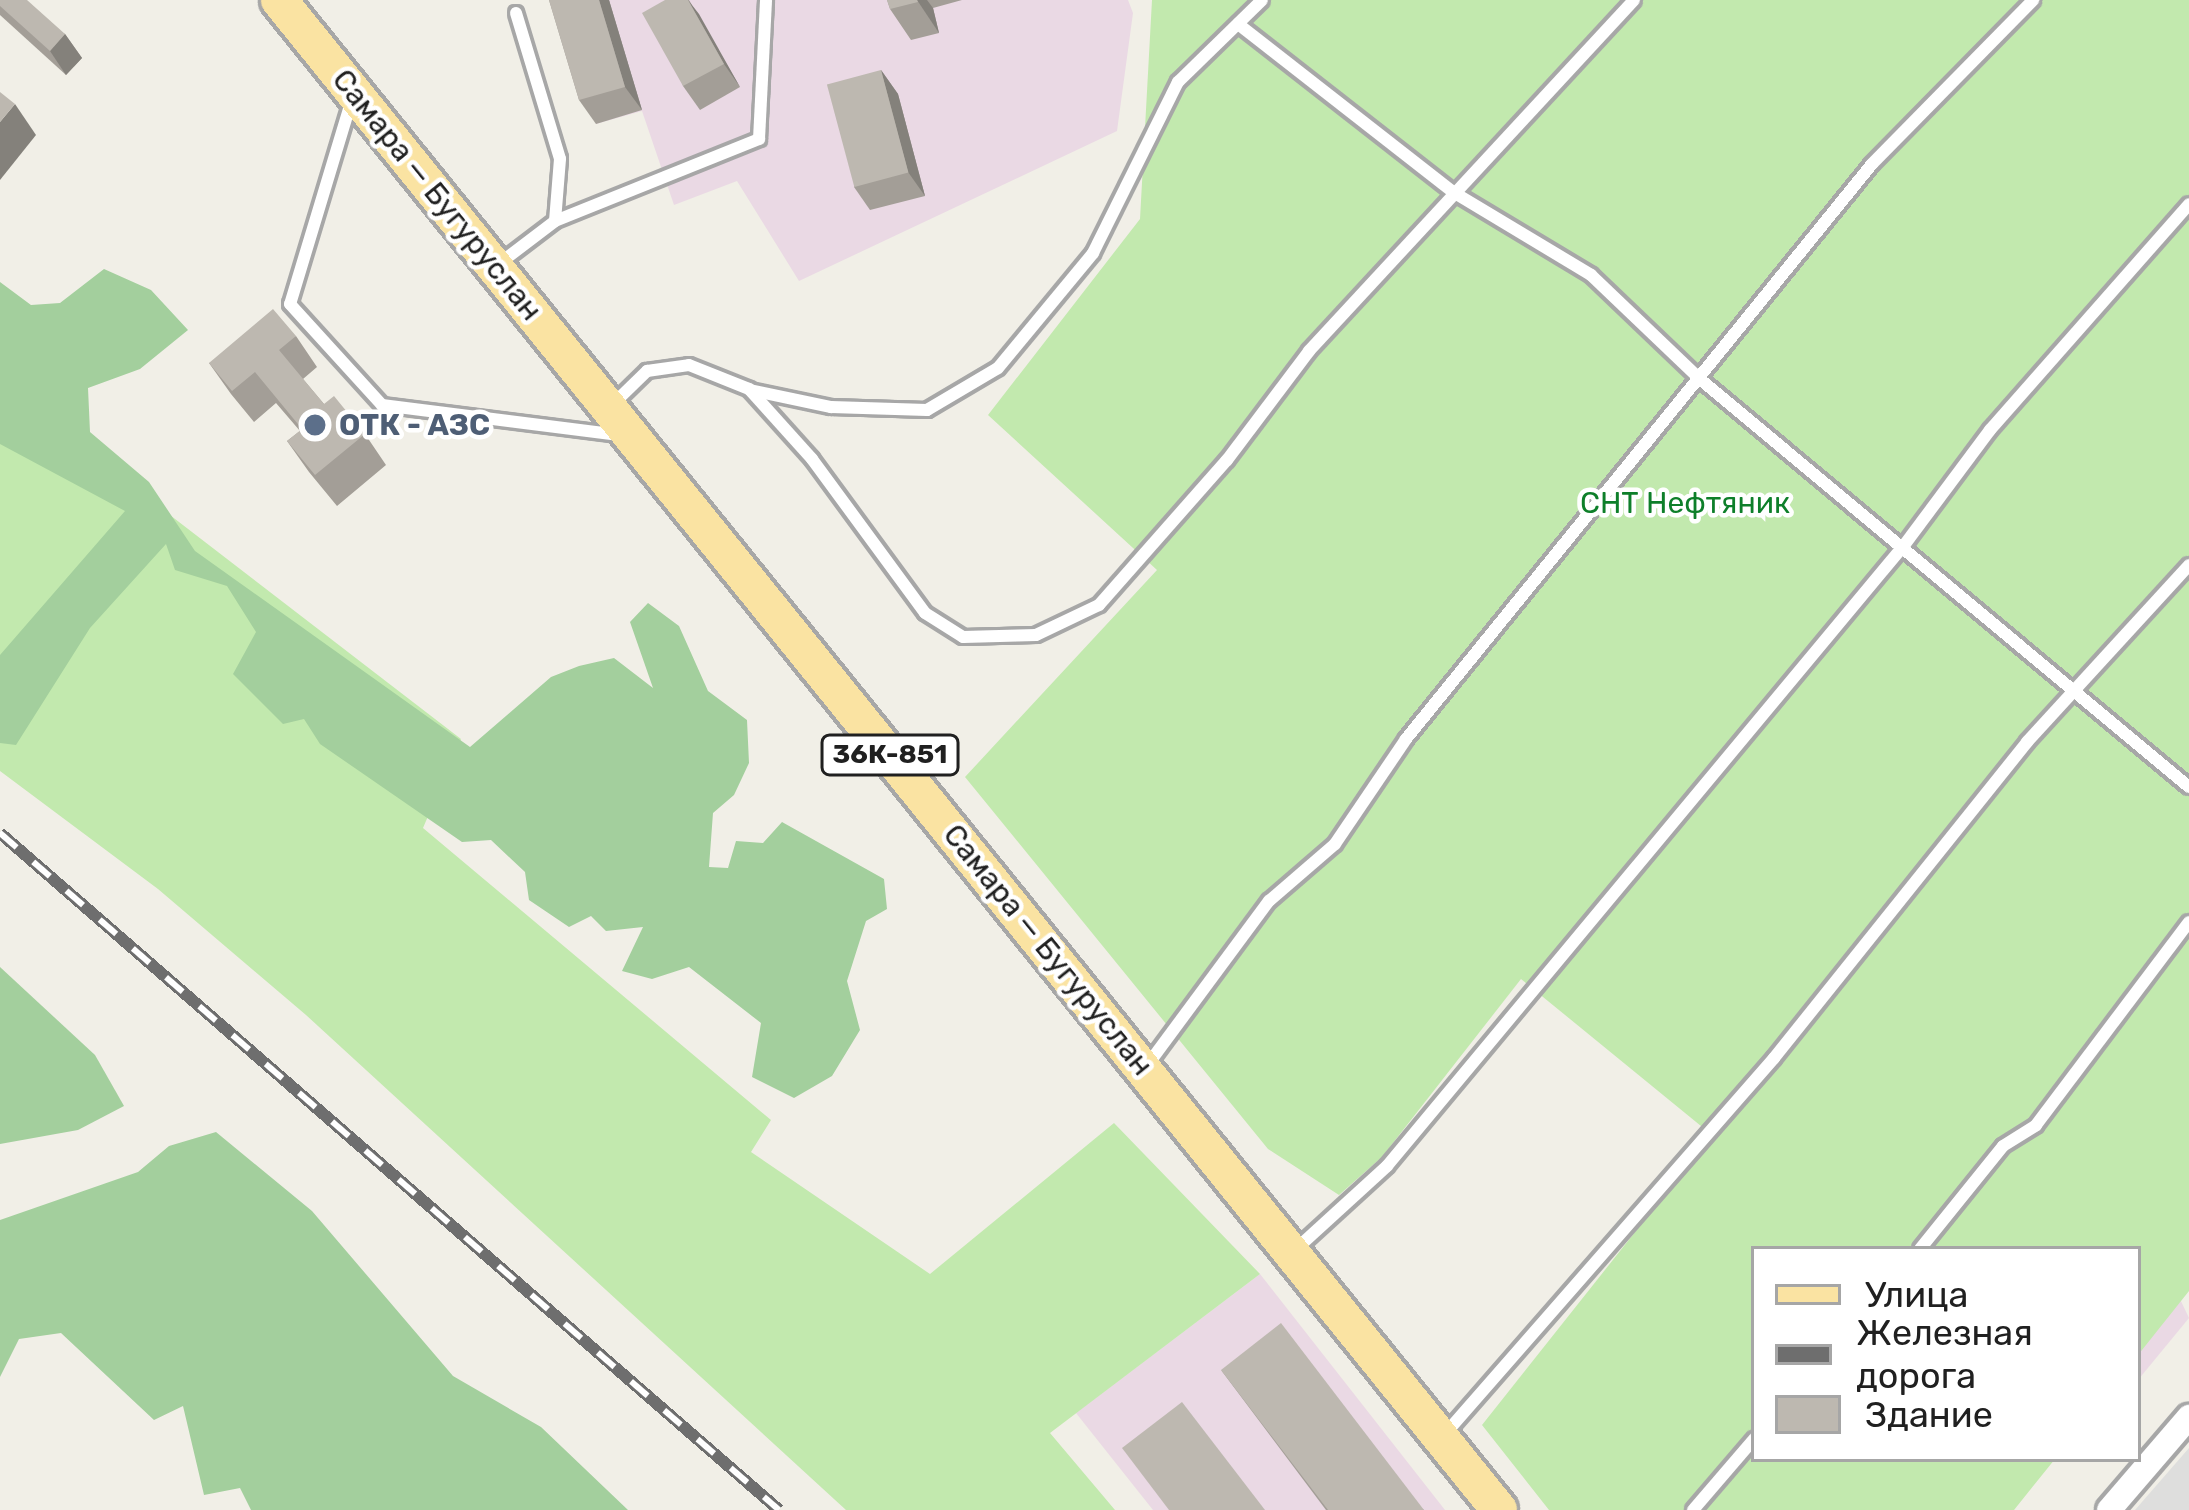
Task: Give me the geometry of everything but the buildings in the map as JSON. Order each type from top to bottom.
[{"type":"main road","name":"Самара — Бугуруслан","points":[[279,0],[1499,1510]]},
{"type":"street","points":[[2109,1510],[2189,1418]]},
{"type":"lane","points":[[495,267],[555,221],[760,139],[766,0]]},
{"type":"lane","points":[[609,408],[647,371],[689,365],[749,389],[831,406],[926,410],[998,368],[1093,253],[1178,82],[1262,0]]},
{"type":"lane","points":[[749,389],[812,459],[925,613],[963,637],[1036,635],[1100,605],[1227,460],[1309,351],[1453,192],[1488,166],[1634,0]]},
{"type":"lane","points":[[1144,1069],[1269,901],[1334,844],[1406,739],[1873,164],[2033,0]]},
{"type":"lane","points":[[516,14],[560,159],[555,221]]},
{"type":"lane","points":[[1238,24],[1453,192],[1591,275],[1701,380],[1905,544],[2189,787]]},
{"type":"lane","points":[[354,92],[290,304],[382,405],[632,437]]},
{"type":"lane","points":[[1293,1253],[1387,1166],[1905,544],[1990,430],[2189,204]]},
{"type":"lane","points":[[1441,1438],[1774,1058],[2027,742],[2078,692],[2189,565]]},
{"type":"lane","points":[[1922,1246],[2003,1146],[2036,1125],[2189,922]]},
{"type":"lane","points":[[1694,1510],[1751,1443]]},
{"type":"shaded area","points":[[559,0],[1128,0],[1133,13],[1117,131],[799,281],[737,181],[674,205],[642,111],[596,124]]},
{"type":"shaded area","points":[[1260,1274],[1445,1510],[1153,1510],[1076,1413]]},
{"type":"shaded area","points":[[2179,1297],[2189,1318],[2141,1376],[2141,1343]]},
{"type":"shaded area","points":[[2189,1448],[2189,1510],[2135,1510]]},
{"type":"green space","name":"СНТ Нефтяник","points":[[1152,0],[2189,0],[2189,1291],[2141,1351],[2141,1246],[1751,1246],[1751,1462],[2053,1462],[2014,1510],[1549,1510],[1482,1425],[1712,1135],[1521,979],[1382,1157],[1339,1195],[1268,1149],[965,777],[1157,570],[988,415],[1140,219]]},
{"type":"green space","points":[[104,269],[151,290],[188,330],[140,369],[88,388],[90,432],[149,482],[195,551],[470,747],[551,677],[579,666],[614,658],[653,688],[630,622],[648,603],[679,626],[708,691],[747,720],[749,763],[734,795],[713,813],[709,867],[728,868],[736,841],[763,843],[782,822],[884,879],[887,909],[866,921],[847,981],[860,1030],[832,1076],[794,1098],[752,1077],[761,1023],[689,967],[652,979],[622,971],[643,927],[606,931],[591,916],[569,927],[529,900],[525,872],[491,840],[462,842],[320,744],[304,719],[283,724],[233,674],[256,632],[227,586],[175,570],[166,544],[90,628],[16,745],[0,743],[0,655],[125,511],[0,444],[0,282],[31,305],[60,303]]},
{"type":"green space","points":[[0,404],[114,472],[461,739],[423,828],[771,1120],[751,1152],[930,1274],[1114,1123],[1260,1274],[1050,1433],[1115,1510],[846,1510],[306,1015],[158,889],[0,771]]},
{"type":"green space","points":[[0,967],[95,1055],[124,1106],[78,1130],[0,1144]]},
{"type":"green space","points":[[216,1132],[312,1211],[453,1376],[541,1427],[628,1510],[251,1510],[240,1488],[204,1495],[183,1406],[154,1420],[61,1333],[19,1339],[0,1377],[0,1220],[138,1172],[169,1146]]},
{"type":"railway","points":[[0,833],[779,1510]]},
{"type":"place","name":"ОТК - АЗС","points":[[315,425]]}]
